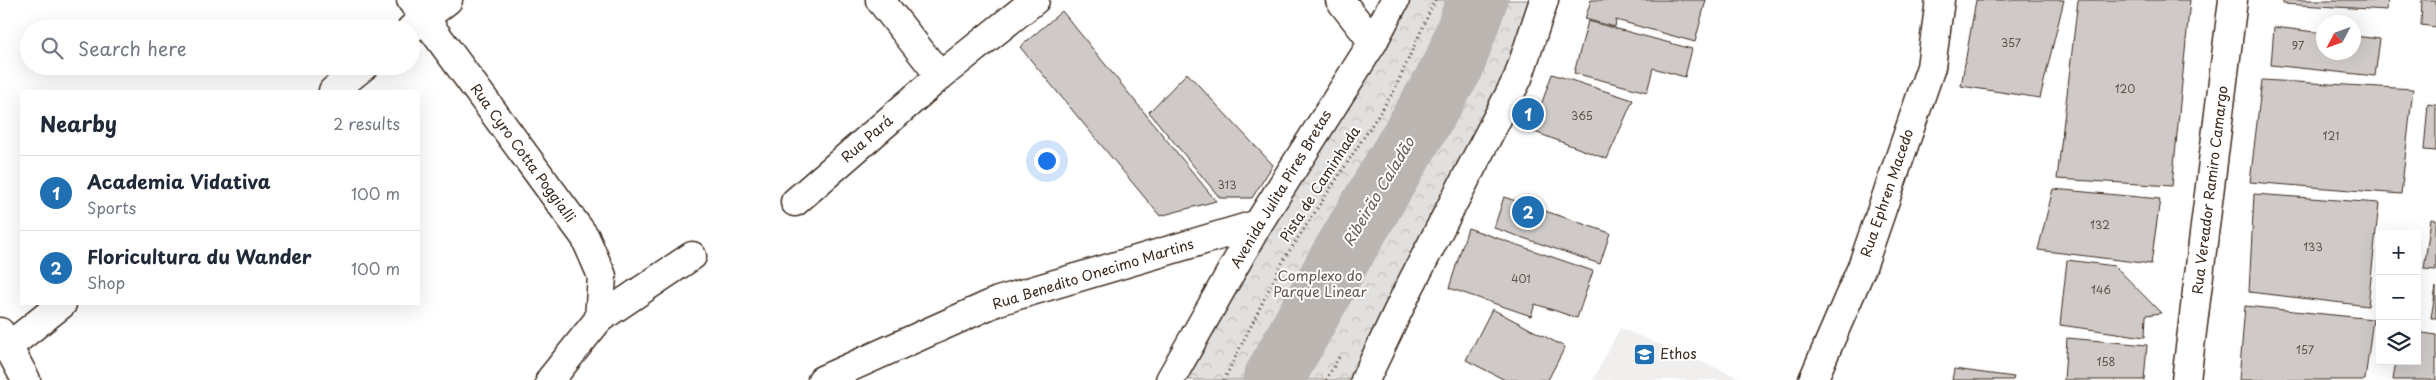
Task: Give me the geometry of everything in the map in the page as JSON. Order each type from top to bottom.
[{"type":"street","points":[[416,16],[448,0]]},
{"type":"street","points":[[880,0],[940,76]]},
{"type":"street","name":"Rua Pará","points":[[795,202],[940,76],[1035,0]]},
{"type":"street","points":[[1340,0],[1373,42]]},
{"type":"street","name":"Avenida Julita Pires Bretas","points":[[1170,380],[1258,224],[1373,42],[1395,0]]},
{"type":"street","points":[[1365,380],[1408,290],[1518,78],[1544,0]]},
{"type":"street","name":"Rua Ephren Macedo","points":[[1812,380],[1862,267],[1931,67],[1940,0]]},
{"type":"street","name":"Rua Vereador Ramiro Camargo","points":[[2186,380],[2233,0]]},
{"type":"street","name":"Rua Cyro Cotta Poggialli","points":[[420,21],[585,238],[602,276],[599,319]]},
{"type":"street","points":[[334,90],[353,75]]},
{"type":"street","name":"Rua Benedito Onecimo Martins","points":[[822,380],[998,301],[1258,224]]},
{"type":"street","points":[[550,380],[599,319],[692,256]]},
{"type":"street","points":[[26,380],[4,339],[60,305]]},
{"type":"path","name":"Pista de Caminhada","points":[[1224,380],[1284,262],[1394,91],[1435,0]]},
{"type":"shaded area","name":"Ethos","points":[[1620,328],[1745,380],[1593,380]]},
{"type":"green space","name":"Complexo do Parque Linear","points":[[1402,0],[1540,0],[1514,74],[1352,380],[1183,380]]},
{"type":"building","points":[[1591,0],[1706,0],[1695,42],[1616,20],[1615,27],[1585,19]]},
{"type":"building","points":[[1976,0],[2064,0],[2040,98],[1961,86]]},
{"type":"building","points":[[2078,0],[2190,0],[2172,186],[2057,179]]},
{"type":"building","points":[[2283,0],[2388,0],[2387,10],[2283,4]]},
{"type":"building","points":[[2422,0],[2436,0],[2436,27],[2421,25]]},
{"type":"building","points":[[1062,11],[1216,201],[1160,216],[1020,47]]},
{"type":"building","points":[[1588,21],[1692,49],[1685,77],[1653,68],[1647,92],[1574,73]]},
{"type":"building","points":[[2274,27],[2316,32],[2316,60],[2361,60],[2361,37],[2380,39],[2375,76],[2271,65]]},
{"type":"building","points":[[1187,73],[1273,165],[1252,198],[1220,198],[1149,112]]},
{"type":"building","points":[[1552,74],[1633,100],[1607,159],[1532,131]]},
{"type":"building","points":[[2262,80],[2413,89],[2401,194],[2250,182]]},
{"type":"building","points":[[2428,104],[2436,105],[2436,151],[2424,150]]},
{"type":"building","points":[[2053,189],[2160,199],[2151,264],[2038,250]]},
{"type":"building","points":[[2254,194],[2379,203],[2368,306],[2249,292]]},
{"type":"building","points":[[1504,197],[1610,233],[1600,264],[1494,228]]},
{"type":"building","points":[[2431,219],[2436,220],[2436,270],[2424,269]]},
{"type":"building","points":[[1468,228],[1593,271],[1577,318],[1535,304],[1531,316],[1449,288]]},
{"type":"building","points":[[2067,260],[2115,266],[2161,313],[2146,315],[2145,337],[2060,325]]},
{"type":"building","points":[[2436,287],[2436,318],[2431,318]]},
{"type":"building","points":[[2245,306],[2373,319],[2365,380],[2239,380]]},
{"type":"building","points":[[1492,309],[1565,347],[1548,380],[1505,380],[1466,360]]},
{"type":"building","points":[[2421,333],[2436,335],[2436,380],[2393,380],[2395,365],[2421,365]]},
{"type":"building","points":[[2067,338],[2147,345],[2144,380],[2064,380]]},
{"type":"building","points":[[1954,369],[2014,377],[2013,380],[1952,380]]},
{"type":"waterway","name":"Ribeirão Caladão","points":[[1273,380],[1339,260],[1454,65],[1477,0]]},
{"type":"place","name":"Academia Vidativa","points":[[1528,114]]},
{"type":"place","name":"Floricultura du Wander","points":[[1528,212]]},
{"type":"place","name":"Ethos","points":[[1644,354]]}]
